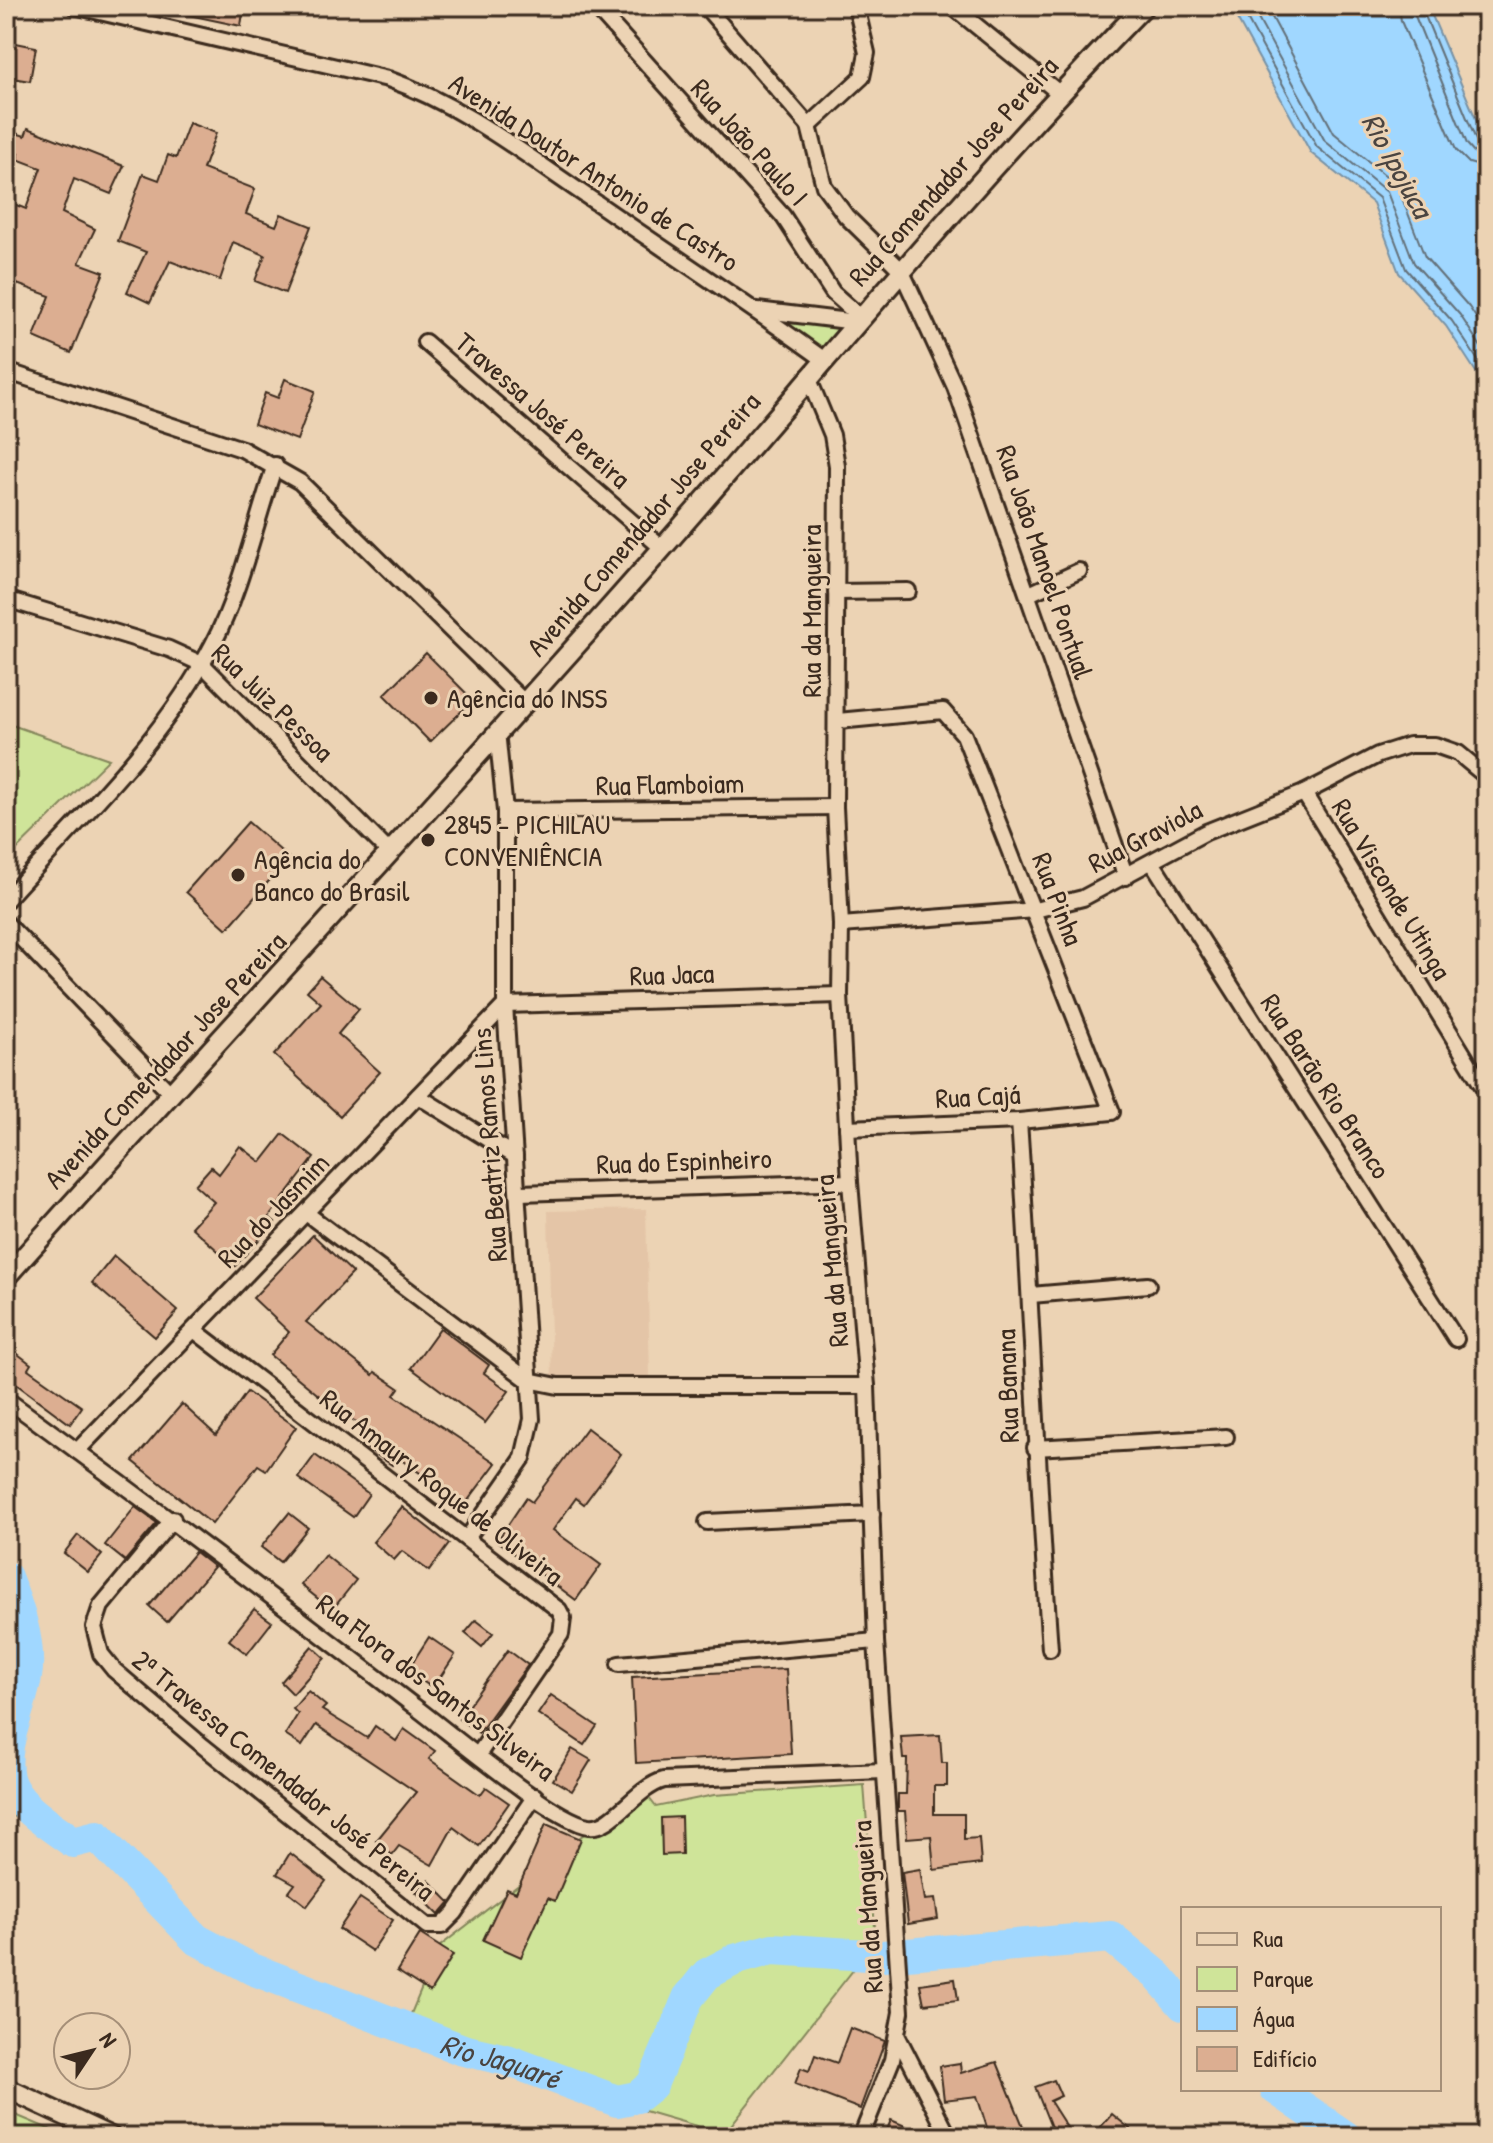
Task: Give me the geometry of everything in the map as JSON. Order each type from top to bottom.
[{"type":"street","name":"Avenida Doutor Antonio de Castro","points":[[74,6],[388,79],[427,93],[479,124],[756,310],[823,359]]},
{"type":"street","name":"Rua João Paulo I","points":[[595,6],[783,216],[833,293],[858,319]]},
{"type":"street","points":[[705,6],[809,126],[824,186],[846,216],[901,270]]},
{"type":"street","points":[[809,126],[862,77],[867,53],[856,6]]},
{"type":"street","points":[[952,6],[1059,93]]},
{"type":"street","name":"Rua Comendador Jose Pereira","points":[[808,377],[1059,93],[1144,6]]},
{"type":"street","points":[[1484,6],[1487,12]]},
{"type":"street","name":"Rua João Manoel Pontual","points":[[901,270],[955,387],[1126,877]]},
{"type":"street","name":"Avenida Doutor Antonio de Castro","points":[[756,310],[858,319]]},
{"type":"street","name":"Travessa José Pereira","points":[[425,342],[662,548]]},
{"type":"street","points":[[6,371],[242,449],[275,465],[324,504],[524,702]]},
{"type":"street","name":"Avenida Comendador Jose Pereira","points":[[6,1277],[170,1093],[283,974],[662,548],[808,377]]},
{"type":"street","name":"Rua da Mangueira","points":[[808,377],[832,435],[837,466],[838,721],[835,807],[841,925],[840,995],[850,1182],[867,1386],[883,1771],[901,2012],[898,2037],[861,2137]]},
{"type":"street","points":[[6,900],[132,764],[202,664],[223,624],[275,465]]},
{"type":"street","points":[[1029,594],[1079,571]]},
{"type":"street","points":[[836,592],[908,591]]},
{"type":"street","name":"Rua Juiz Pessoa","points":[[6,599],[169,649],[202,664],[390,853]]},
{"type":"street","name":"Rua Pinha","points":[[838,721],[943,711],[964,735],[1112,1112]]},
{"type":"street","name":"Rua Beatriz Ramos Lins","points":[[468,1537],[523,1458],[532,1419],[520,1193],[505,1005],[505,811],[497,731]]},
{"type":"street","name":"Rua Graviola","points":[[841,925],[1035,910],[1083,898],[1247,813],[1304,793],[1378,755],[1409,745],[1435,745],[1458,753],[1487,777]]},
{"type":"street","name":"Rua Visconde Utinga","points":[[1304,793],[1487,1093]]},
{"type":"street","name":"Rua Flamboiam","points":[[505,811],[835,807]]},
{"type":"street","name":"Rua Barão Rio Branco","points":[[1152,862],[1456,1339]]},
{"type":"street","points":[[6,923],[170,1093]]},
{"type":"street","name":"Rua Jaca","points":[[505,1005],[840,995]]},
{"type":"street","name":"Rua do Jasmim","points":[[77,1451],[505,1005]]},
{"type":"street","points":[[418,1096],[515,1156]]},
{"type":"street","name":"Rua Cajá","points":[[847,1128],[1019,1121],[1112,1112]]},
{"type":"street","name":"Rua Banana","points":[[1019,1121],[1031,1295],[1035,1448],[1050,1649]]},
{"type":"street","name":"Rua do Espinheiro","points":[[520,1193],[850,1182]]},
{"type":"street","points":[[306,1213],[528,1380],[558,1386],[867,1386]]},
{"type":"street","points":[[1031,1295],[1148,1285]]},
{"type":"street","name":"Rua Amaury Roque de Oliveira","points":[[194,1330],[468,1537],[559,1610],[563,1626],[540,1667],[478,1755]]},
{"type":"street","name":"Rua Flora dos Santos Silveira","points":[[6,1399],[173,1519],[478,1755],[535,1796],[583,1825],[598,1826],[613,1818],[642,1789],[664,1780],[883,1771]]},
{"type":"street","points":[[1035,1448],[1226,1437]]},
{"type":"street","points":[[707,1522],[872,1514]]},
{"type":"street","name":"2ª Travessa Comendador José Pereira","points":[[173,1519],[101,1606],[94,1627],[101,1654],[114,1670],[214,1755],[427,1926],[442,1926],[455,1913],[535,1796]]},
{"type":"street","points":[[619,1664],[876,1641]]},
{"type":"street","points":[[898,2037],[949,2137]]},
{"type":"street","points":[[6,2088],[111,2137]]},
{"type":"shaded area","points":[[646,1209],[650,1378],[552,1380],[548,1211]]},
{"type":"green space","points":[[774,317],[845,326],[813,363]]},
{"type":"green space","points":[[6,723],[109,759],[6,860]]},
{"type":"green space","points":[[6,1577],[21,1616],[27,1668],[8,1749],[8,1778],[27,1806],[6,1822]]},
{"type":"green space","points":[[864,1785],[876,1941],[724,2134],[400,2040],[439,1947],[642,1789],[656,1807],[714,1795]]},
{"type":"green space","points":[[6,2111],[68,2137],[6,2137]]},
{"type":"water","name":"Rio Ipojuca","points":[[1230,6],[1428,6],[1487,145],[1487,389],[1446,326],[1399,273],[1373,203],[1311,153]]},
{"type":"building","points":[[185,6],[244,6],[241,26],[184,14]]},
{"type":"building","points":[[6,41],[36,47],[30,81],[6,77]]},
{"type":"building","points":[[189,123],[216,133],[203,169],[255,189],[246,214],[276,226],[281,214],[311,226],[285,293],[255,281],[265,255],[233,242],[220,280],[170,261],[150,303],[127,292],[146,252],[118,241],[143,174],[159,180],[168,155],[176,158]]},
{"type":"building","points":[[28,128],[124,166],[111,194],[74,179],[62,213],[95,229],[79,263],[104,272],[71,353],[34,337],[50,296],[6,280],[6,201],[26,209],[41,168],[17,159],[19,154],[6,149],[6,130],[25,136]]},
{"type":"building","points":[[285,379],[315,391],[297,440],[254,424],[265,393],[278,398]]},
{"type":"building","name":"Agência do INSS","points":[[426,653],[473,700],[430,742],[384,695]]},
{"type":"building","name":"Agência do Banco do Brasil","points":[[248,822],[289,858],[227,929],[186,892]]},
{"type":"building","points":[[320,976],[359,1009],[338,1034],[380,1072],[340,1116],[274,1055],[321,1003],[307,991]]},
{"type":"building","points":[[283,1134],[314,1158],[269,1217],[275,1222],[235,1266],[191,1227],[214,1202],[195,1185],[211,1167],[219,1174],[240,1146],[261,1162]]},
{"type":"building","points":[[313,1235],[353,1273],[306,1322],[373,1375],[375,1372],[399,1388],[394,1395],[496,1463],[466,1503],[425,1472],[423,1475],[397,1457],[392,1465],[362,1445],[372,1431],[339,1412],[270,1355],[289,1332],[253,1298]]},
{"type":"building","points":[[114,1256],[178,1311],[155,1337],[92,1283]]},
{"type":"building","points":[[440,1328],[489,1365],[484,1373],[509,1391],[485,1423],[411,1368]]},
{"type":"building","points":[[6,1345],[31,1364],[28,1369],[82,1407],[70,1424],[16,1384],[11,1391],[6,1389]]},
{"type":"building","points":[[247,1392],[296,1427],[266,1470],[258,1465],[212,1524],[133,1461],[182,1404],[216,1435]]},
{"type":"building","points":[[587,1428],[621,1454],[584,1504],[576,1498],[553,1530],[601,1565],[576,1600],[497,1541],[526,1498],[532,1502]]},
{"type":"building","points":[[315,1455],[369,1494],[353,1517],[298,1478]]},
{"type":"building","points":[[135,1507],[157,1523],[125,1561],[105,1545]]},
{"type":"building","points":[[402,1507],[449,1544],[429,1571],[402,1551],[394,1560],[373,1542]]},
{"type":"building","points":[[289,1513],[308,1528],[280,1562],[261,1547]]},
{"type":"building","points":[[78,1535],[102,1555],[88,1572],[64,1553]]},
{"type":"building","points":[[195,1552],[214,1567],[167,1622],[149,1606]]},
{"type":"building","points":[[325,1555],[356,1580],[332,1610],[301,1585]]},
{"type":"building","points":[[254,1609],[272,1622],[247,1654],[229,1640]]},
{"type":"building","points":[[476,1620],[493,1633],[482,1647],[465,1633]]},
{"type":"building","points":[[429,1637],[455,1655],[433,1688],[407,1671]]},
{"type":"building","points":[[312,1646],[325,1658],[293,1694],[281,1682]]},
{"type":"building","points":[[508,1650],[528,1665],[479,1733],[459,1719]]},
{"type":"building","points":[[786,1669],[791,1754],[636,1763],[632,1677]]},
{"type":"building","points":[[308,1691],[326,1706],[322,1710],[367,1738],[375,1726],[396,1741],[404,1729],[435,1751],[429,1759],[480,1795],[486,1787],[509,1803],[479,1846],[453,1827],[432,1865],[399,1846],[392,1855],[376,1841],[416,1792],[316,1725],[302,1746],[285,1735],[298,1714],[293,1709]]},
{"type":"building","points":[[551,1695],[597,1726],[584,1745],[538,1714]]},
{"type":"building","points":[[940,1735],[942,1763],[947,1763],[947,1786],[934,1786],[934,1814],[964,1814],[964,1839],[979,1838],[981,1864],[934,1870],[931,1836],[907,1838],[905,1811],[898,1811],[898,1794],[906,1794],[907,1759],[903,1759],[901,1737]]},
{"type":"building","points":[[572,1749],[591,1760],[572,1791],[553,1780]]},
{"type":"building","points":[[681,1817],[682,1854],[662,1855],[661,1818]]},
{"type":"building","points":[[546,1824],[581,1839],[555,1901],[548,1898],[521,1957],[483,1940],[507,1889],[516,1893]]},
{"type":"building","points":[[290,1853],[326,1881],[307,1906],[289,1892],[295,1884],[277,1874]]},
{"type":"building","points":[[920,1869],[925,1900],[935,1899],[938,1919],[908,1924],[902,1872]]},
{"type":"building","points":[[428,1880],[450,1902],[439,1915],[416,1892]]},
{"type":"building","points":[[360,1898],[393,1920],[372,1951],[339,1929]]},
{"type":"building","points":[[420,1934],[453,1955],[430,1992],[397,1971]]},
{"type":"building","points":[[955,1979],[958,2000],[924,2004],[920,1984]]},
{"type":"building","points":[[850,2028],[885,2041],[860,2109],[795,2084],[801,2068],[809,2071],[815,2055],[837,2063]]},
{"type":"building","points":[[997,2062],[1025,2131],[1013,2137],[990,2137],[977,2096],[944,2100],[940,2066],[960,2063],[961,2073]]},
{"type":"building","points":[[1054,2080],[1061,2096],[1050,2101],[1073,2137],[1055,2137],[1035,2087]]},
{"type":"building","points":[[1112,2114],[1140,2137],[1092,2137]]},
{"type":"building","points":[[891,2120],[931,2137],[884,2137]]},
{"type":"waterway","name":"Rio Jaguaré","points":[[6,1577],[21,1621],[27,1656],[25,1681],[6,1764],[8,1778],[18,1798],[73,1842],[97,1836],[196,1939],[252,1969],[463,2050],[507,2060],[617,2101],[637,2097],[652,2085],[688,1998],[707,1974],[734,1960],[772,1949],[883,1956],[1111,1937],[1157,1975],[1181,2003]]},
{"type":"waterway","name":"Rio Jaguaré","points":[[1279,2091],[1346,2137]]},
{"type":"place","name":"Agência do INSS","points":[[431,698]]},
{"type":"place","name":"2845 - PICHILAU CONVENIÊNCIA","points":[[428,840]]},
{"type":"place","name":"Agência do Banco do Brasil","points":[[238,875]]}]
